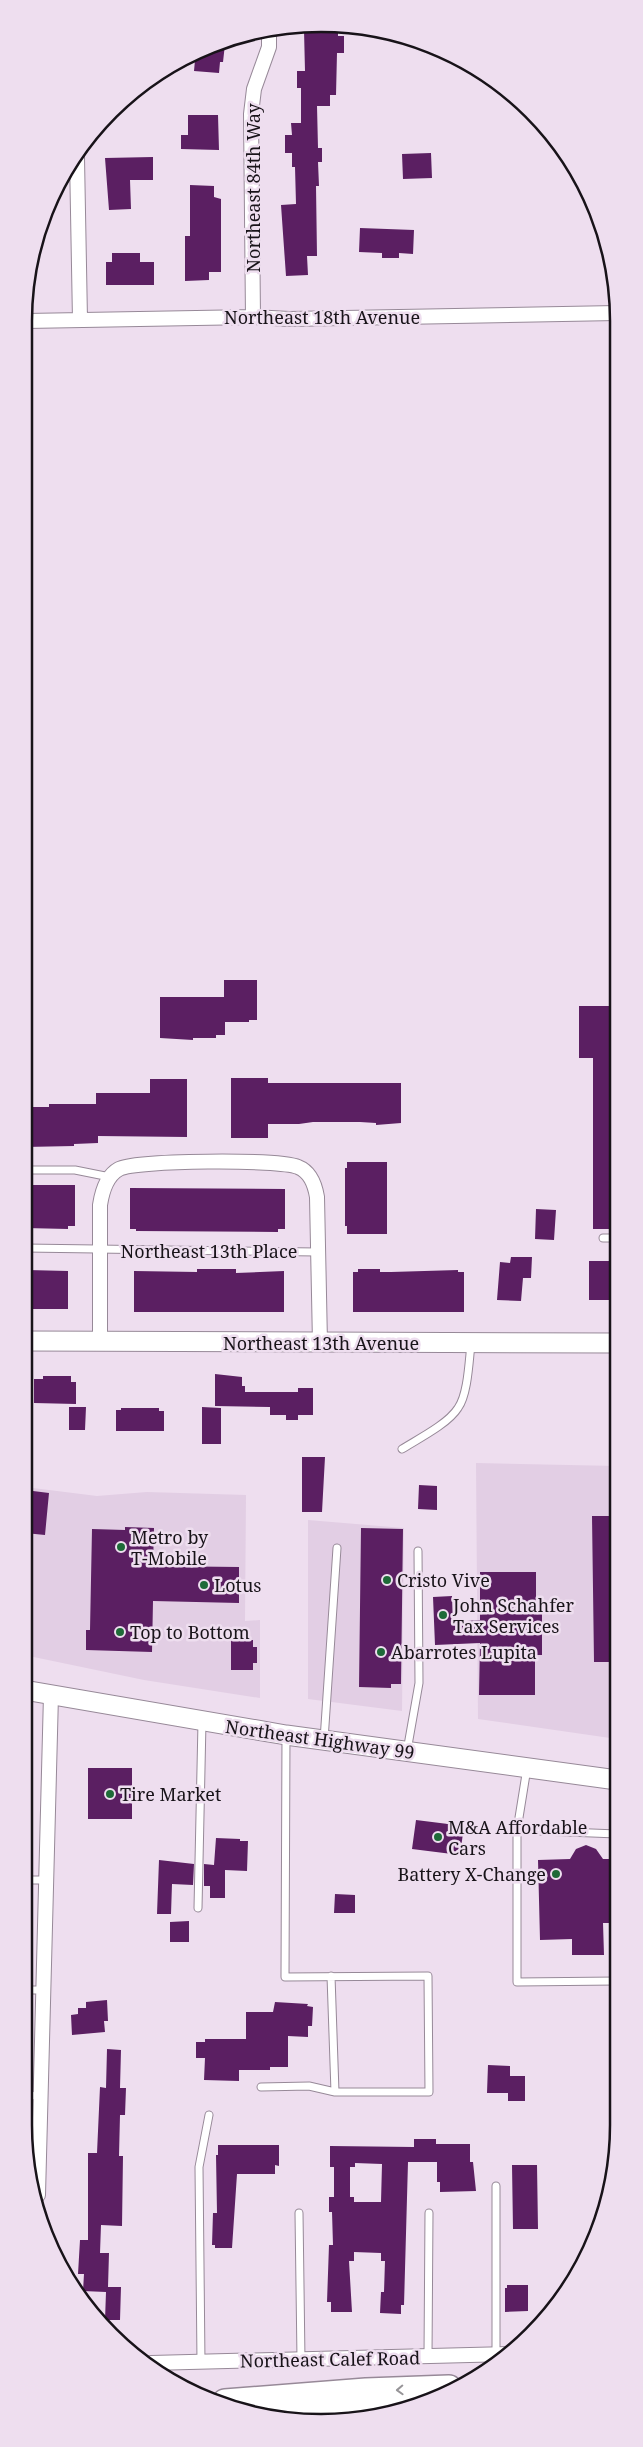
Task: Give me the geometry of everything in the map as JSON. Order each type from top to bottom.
[{"type":"highway","points":[[236,2401],[366,2391],[442,2388]]},
{"type":"highway","points":[[294,2413],[350,2413]]},
{"type":"main road","name":"Northeast 13th Avenue","points":[[32,1341],[610,1343]]},
{"type":"main road","name":"Northeast Highway 99","points":[[32,1692],[286,1735],[610,1779]]},
{"type":"street","name":"Northeast 84th Way","points":[[254,317],[251,114],[254,90],[269,47],[269,37]]},
{"type":"street","points":[[77,167],[80,320]]},
{"type":"street","name":"Northeast 18th Avenue","points":[[32,321],[254,317],[289,319],[610,313]]},
{"type":"street","points":[[100,1341],[101,1197],[110,1177],[120,1168],[141,1163],[286,1163],[299,1167],[308,1174],[315,1187],[317,1198],[320,1343]]},
{"type":"street","points":[[38,2183],[51,1696]]},
{"type":"street","name":"Northeast Calef Road","points":[[157,2363],[497,2355]]},
{"type":"lane","points":[[32,1170],[75,1170],[110,1177]]},
{"type":"lane","points":[[603,1238],[610,1238]]},
{"type":"lane","name":"Northeast 13th Place","points":[[32,1248],[318,1252]]},
{"type":"lane","points":[[402,1450],[436,1428],[458,1408],[466,1382],[471,1344]]},
{"type":"lane","points":[[324,1740],[337,1548]]},
{"type":"lane","points":[[407,1751],[419,1683],[418,1551]]},
{"type":"lane","points":[[198,1908],[202,1721]]},
{"type":"lane","points":[[261,2087],[308,2086],[335,2092],[429,2092],[428,1976],[285,1977],[286,1735]]},
{"type":"lane","points":[[528,1768],[517,1830],[517,1982],[610,1981]]},
{"type":"lane","points":[[517,1830],[610,1834]]},
{"type":"lane","points":[[32,1880],[46,1880]]},
{"type":"lane","points":[[332,1976],[335,2092]]},
{"type":"lane","points":[[32,1990],[43,1990]]},
{"type":"lane","points":[[32,2096],[40,2096]]},
{"type":"lane","points":[[201,2362],[199,2167],[209,2115]]},
{"type":"lane","points":[[32,2128],[39,2128]]},
{"type":"lane","points":[[496,2186],[502,2351]]},
{"type":"lane","points":[[299,2213],[301,2359]]},
{"type":"lane","points":[[428,2356],[429,2213]]},
{"type":"shaded area","points":[[476,1463],[610,1466],[610,1738],[478,1719]]},
{"type":"shaded area","points":[[32,1488],[97,1496],[147,1492],[246,1495],[245,1621],[260,1620],[260,1698],[144,1680],[32,1657]]},
{"type":"shaded area","points":[[308,1520],[404,1528],[402,1711],[308,1699]]},
{"type":"building","points":[[304,33],[338,33],[338,36],[344,36],[344,53],[337,53],[336,95],[330,95],[330,106],[317,106],[318,148],[322,148],[322,162],[318,162],[319,186],[316,186],[317,256],[307,256],[308,275],[286,276],[281,205],[296,204],[295,167],[292,167],[292,153],[285,153],[285,135],[292,135],[291,123],[301,123],[301,88],[297,88],[297,71],[305,71]]},
{"type":"building","points":[[224,50],[219,73],[194,71],[195,62]]},
{"type":"building","points":[[188,115],[218,115],[219,150],[181,149],[181,135],[188,135]]},
{"type":"building","points":[[431,153],[432,178],[403,179],[402,154]]},
{"type":"building","points":[[153,157],[153,180],[130,180],[131,209],[109,210],[105,158]]},
{"type":"building","points":[[190,185],[214,186],[214,197],[221,199],[221,272],[209,272],[209,280],[185,281],[185,236],[190,236]]},
{"type":"building","points":[[360,228],[414,230],[413,254],[399,253],[399,258],[382,258],[382,253],[359,252]]},
{"type":"building","points":[[112,253],[140,253],[140,262],[154,262],[154,285],[106,285],[106,262],[112,262]]},
{"type":"building","points":[[224,980],[257,980],[257,1020],[225,1022],[225,1035],[216,1035],[216,1038],[193,1038],[193,1040],[160,1038],[160,997],[224,997]]},
{"type":"building","points":[[579,1006],[610,1006],[610,1229],[593,1229],[593,1058],[579,1058]]},
{"type":"building","points":[[231,1078],[268,1078],[268,1083],[401,1083],[401,1123],[376,1125],[376,1123],[360,1122],[268,1124],[268,1138],[231,1138]]},
{"type":"building","points":[[150,1079],[187,1079],[187,1137],[98,1136],[98,1143],[74,1144],[74,1146],[32,1147],[32,1107],[49,1107],[49,1104],[96,1104],[96,1093],[150,1093]]},
{"type":"building","points":[[347,1162],[387,1162],[387,1234],[347,1234],[347,1226],[345,1226],[345,1168],[347,1168]]},
{"type":"building","points":[[32,1185],[75,1185],[75,1226],[68,1226],[68,1229],[32,1228]]},
{"type":"building","points":[[130,1188],[285,1189],[285,1229],[278,1229],[278,1232],[136,1231],[136,1229],[130,1229]]},
{"type":"building","points":[[536,1209],[556,1210],[554,1240],[535,1239]]},
{"type":"building","points":[[511,1257],[532,1257],[531,1278],[523,1278],[521,1301],[497,1300],[500,1262],[510,1263]]},
{"type":"building","points":[[589,1261],[610,1261],[610,1300],[589,1300]]},
{"type":"building","points":[[197,1269],[236,1269],[236,1273],[284,1271],[284,1312],[134,1312],[134,1271],[197,1272]]},
{"type":"building","points":[[358,1269],[380,1269],[380,1272],[458,1270],[458,1272],[464,1272],[464,1312],[353,1312],[353,1272],[358,1272]]},
{"type":"building","points":[[32,1270],[68,1271],[68,1309],[32,1309]]},
{"type":"building","points":[[215,1374],[242,1377],[242,1386],[245,1386],[245,1392],[298,1392],[298,1388],[313,1388],[313,1415],[298,1415],[298,1420],[286,1420],[286,1415],[270,1415],[270,1407],[215,1406]]},
{"type":"building","points":[[43,1376],[71,1376],[71,1382],[76,1382],[76,1404],[34,1403],[34,1379],[43,1379]]},
{"type":"building","points":[[69,1407],[86,1407],[85,1430],[69,1430]]},
{"type":"building","points":[[202,1407],[221,1408],[221,1444],[202,1444]]},
{"type":"building","points":[[121,1408],[159,1408],[159,1411],[164,1411],[164,1431],[116,1431],[116,1410],[121,1410]]},
{"type":"building","points":[[302,1457],[325,1457],[322,1512],[302,1512]]},
{"type":"building","points":[[419,1485],[437,1486],[437,1510],[418,1509]]},
{"type":"building","points":[[32,1491],[49,1493],[45,1535],[32,1534]]},
{"type":"building","points":[[592,1516],[610,1516],[610,1662],[594,1662]]},
{"type":"building","points":[[125,1527],[154,1528],[153,1566],[239,1567],[239,1603],[153,1601],[152,1652],[86,1650],[86,1630],[90,1630],[92,1529],[125,1530]]},
{"type":"building","points":[[361,1528],[403,1529],[401,1684],[391,1684],[391,1688],[359,1687]]},
{"type":"building","points":[[480,1572],[536,1572],[536,1612],[542,1612],[542,1655],[535,1655],[535,1695],[479,1695],[480,1643],[435,1645],[433,1597],[452,1596],[453,1622],[480,1620]]},
{"type":"building","points":[[231,1640],[253,1640],[253,1647],[257,1647],[257,1663],[253,1663],[253,1670],[231,1670]]},
{"type":"building","name":"Tire Market","points":[[88,1768],[132,1768],[132,1819],[88,1819]]},
{"type":"building","name":"M&A Affordable Cars","points":[[416,1820],[464,1826],[460,1855],[412,1849]]},
{"type":"building","points":[[216,1838],[248,1841],[247,1871],[225,1870],[225,1898],[210,1898],[210,1886],[204,1886],[204,1864],[214,1865]]},
{"type":"building","points":[[586,1845],[596,1849],[603,1859],[610,1859],[610,1923],[603,1923],[604,1955],[572,1955],[572,1939],[540,1940],[538,1860],[570,1859],[576,1849]]},
{"type":"building","points":[[159,1860],[194,1864],[193,1885],[172,1884],[171,1914],[157,1914]]},
{"type":"building","points":[[335,1894],[355,1895],[355,1913],[334,1913]]},
{"type":"building","points":[[189,1921],[189,1942],[170,1942],[170,1922]]},
{"type":"building","points":[[107,2000],[108,2021],[104,2021],[105,2032],[72,2035],[71,2015],[78,2014],[78,2008],[86,2008],[86,2002]]},
{"type":"building","points":[[275,2002],[308,2004],[307,2006],[313,2007],[312,2026],[308,2026],[308,2037],[288,2036],[288,2067],[270,2067],[270,2070],[239,2070],[239,2081],[204,2080],[205,2058],[196,2058],[196,2042],[205,2042],[205,2039],[246,2039],[246,2012],[273,2012]]},
{"type":"building","points":[[107,2049],[121,2050],[120,2088],[126,2088],[125,2115],[120,2115],[119,2156],[123,2156],[122,2226],[101,2225],[100,2253],[109,2253],[108,2287],[121,2287],[120,2320],[108,2320],[105,2317],[106,2292],[85,2291],[83,2289],[84,2274],[78,2274],[80,2240],[88,2240],[88,2153],[97,2153],[100,2087],[106,2088]]},
{"type":"building","points":[[488,2065],[510,2066],[510,2076],[525,2076],[525,2101],[508,2101],[508,2093],[487,2093]]},
{"type":"building","points":[[414,2139],[436,2139],[436,2144],[470,2144],[470,2162],[473,2162],[476,2191],[440,2192],[440,2182],[437,2182],[437,2162],[408,2162],[404,2305],[401,2305],[401,2314],[380,2313],[381,2292],[384,2292],[385,2261],[381,2261],[381,2253],[354,2252],[354,2261],[349,2261],[352,2312],[331,2312],[331,2302],[327,2302],[329,2245],[333,2245],[332,2212],[329,2212],[329,2197],[334,2197],[334,2167],[330,2167],[330,2146],[414,2147]],"holes":[[[355,2163],[382,2164],[381,2202],[354,2202],[354,2197],[350,2197],[350,2167],[355,2167]]]},
{"type":"building","points":[[218,2145],[279,2145],[279,2166],[275,2165],[275,2174],[237,2174],[232,2248],[215,2248],[215,2245],[212,2245],[213,2213],[217,2213],[216,2155],[218,2155]]},
{"type":"building","points":[[512,2165],[537,2165],[538,2229],[513,2229]]},
{"type":"building","points":[[507,2285],[528,2285],[528,2311],[505,2312],[505,2288],[507,2288]]},
{"type":"place","name":"Metro by T-Mobile","points":[[121,1547]]},
{"type":"place","name":"Cristo Vive","points":[[387,1580]]},
{"type":"place","name":"Lotus","points":[[204,1585]]},
{"type":"place","name":"John Schahfer Tax Services","points":[[443,1615]]},
{"type":"place","name":"Top to Bottom","points":[[120,1632]]},
{"type":"place","name":"Abarrotes Lupita","points":[[381,1652]]},
{"type":"place","name":"Tire Market","points":[[110,1794]]},
{"type":"place","name":"M&A Affordable Cars","points":[[438,1837]]},
{"type":"place","name":"Battery X-Change","points":[[556,1874]]}]
